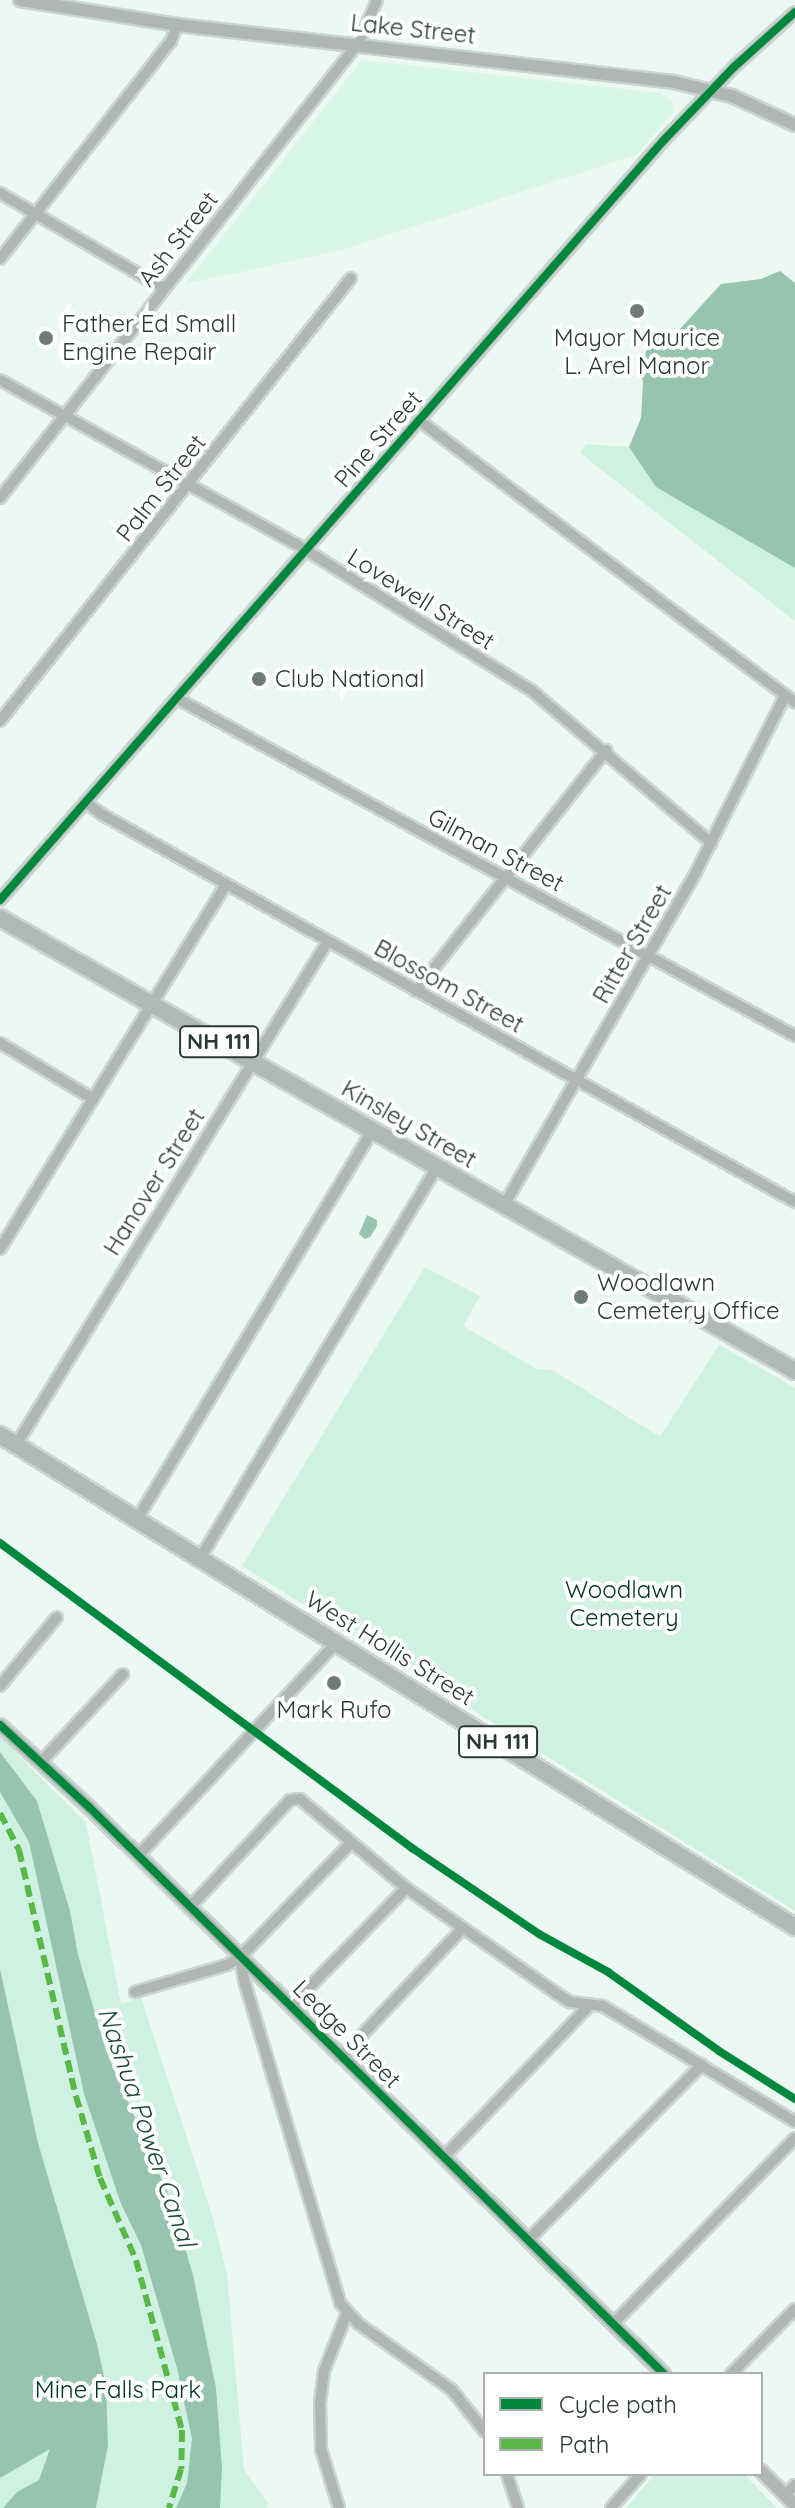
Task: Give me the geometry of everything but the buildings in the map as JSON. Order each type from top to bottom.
[{"type":"main road","name":"Kinsley Street","points":[[0,918],[795,1371]]},
{"type":"main road","name":"West Hollis Street","points":[[0,1435],[795,1927]]},
{"type":"street","name":"Lake Street","points":[[20,0],[177,25],[607,73],[714,91],[795,125]]},
{"type":"street","name":"Ash Street","points":[[0,498],[356,46],[367,30],[377,0]]},
{"type":"street","name":"Pine Street","points":[[0,900],[664,140],[795,12]]},
{"type":"street","points":[[0,259],[171,41],[177,25]]},
{"type":"street","points":[[0,193],[164,289]]},
{"type":"street","name":"Palm Street","points":[[0,721],[351,278]]},
{"type":"street","name":"Lovewell Street","points":[[0,380],[307,551],[532,691],[606,750],[711,843]]},
{"type":"street","points":[[420,421],[790,700]]},
{"type":"street","name":"Gilman Street","points":[[178,699],[795,1036]]},
{"type":"street","name":"Ritter Street","points":[[504,1205],[790,700]]},
{"type":"street","points":[[416,991],[606,750]]},
{"type":"street","name":"Blossom Street","points":[[85,802],[795,1202]]},
{"type":"street","points":[[0,1249],[226,884]]},
{"type":"street","name":"Hanover Street","points":[[16,1445],[328,941]]},
{"type":"street","points":[[0,1043],[93,1099]]},
{"type":"street","points":[[136,1521],[372,1132]]},
{"type":"street","points":[[199,1560],[436,1168]]},
{"type":"street","points":[[0,1686],[57,1617]]},
{"type":"street","points":[[138,1856],[337,1642]]},
{"type":"street","points":[[41,1762],[123,1674]]},
{"type":"street","name":"Ledge Street","points":[[0,1725],[138,1856],[662,2372]]},
{"type":"street","points":[[190,1907],[295,1798],[406,1888],[556,1993],[570,2002],[603,2006],[795,2122]]},
{"type":"street","points":[[135,1992],[227,1965],[240,1957],[350,1844]]},
{"type":"street","points":[[291,2006],[406,1888]]},
{"type":"street","points":[[342,2056],[463,1928]]},
{"type":"street","points":[[240,1957],[244,1980],[327,2260],[347,2313],[438,2378],[463,2402],[483,2429]]},
{"type":"street","points":[[444,2157],[590,2005]]},
{"type":"street","points":[[528,2240],[702,2065]]},
{"type":"street","points":[[613,2324],[795,2138]]},
{"type":"street","points":[[733,2372],[795,2309]]},
{"type":"street","points":[[339,2508],[321,2449],[319,2425],[324,2371],[347,2313]]},
{"type":"street","points":[[763,2473],[795,2505]]},
{"type":"street","points":[[508,2476],[518,2508]]},
{"type":"street","points":[[611,2508],[639,2476]]},
{"type":"street","points":[[785,2495],[795,2485]]},
{"type":"shaded area","points":[[362,60],[659,93],[672,101],[673,113],[636,155],[338,251],[185,284]]},
{"type":"shaded area","points":[[780,271],[795,283],[795,568],[656,487],[629,447],[641,418],[643,383],[639,360],[660,334],[669,341],[721,284],[761,279]]},
{"type":"shaded area","points":[[367,1215],[377,1220],[377,1226],[365,1239],[359,1234]]},
{"type":"shaded area","points":[[0,1752],[37,1801],[70,1911],[78,1955],[106,2051],[171,2201],[193,2275],[216,2388],[222,2468],[220,2508],[176,2508],[187,2483],[192,2439],[177,2368],[141,2245],[121,2204],[84,2094],[29,1842],[0,1792]]},
{"type":"shaded area","points":[[0,1969],[38,2143],[97,2344],[106,2386],[108,2445],[96,2508],[3,2508],[17,2492],[39,2480],[50,2449],[0,2478]]},
{"type":"green space","points":[[586,444],[629,447],[656,487],[795,568],[795,621],[580,453]]},
{"type":"green space","name":"Woodlawn Cemetery","points":[[425,1267],[480,1296],[463,1326],[537,1369],[554,1371],[660,1437],[719,1345],[795,1388],[795,1911],[242,1566]]},
{"type":"green space","name":"Mine Falls Park","points":[[0,1737],[86,1823],[121,2004],[141,1997],[212,2215],[227,2274],[244,2470],[269,2504],[266,2508],[0,2508]]},
{"type":"green space","points":[[653,2476],[746,2476],[777,2508],[626,2508]]},
{"type":"marked path","points":[[0,1813],[19,1850],[76,2096],[100,2178],[136,2260],[182,2430],[181,2469],[169,2508]]},
{"type":"cycle path","points":[[0,900],[664,140],[734,67],[795,12]]},
{"type":"cycle path","points":[[0,1543],[412,1848],[539,1934],[608,1972],[719,2051],[795,2099]]},
{"type":"cycle path","points":[[0,1725],[90,1808],[662,2372]]},
{"type":"place","name":"Mayor Maurice L. Arel Manor","points":[[637,311]]},
{"type":"place","name":"Father Ed Small Engine Repair","points":[[46,338]]},
{"type":"place","name":"Club National","points":[[259,679]]},
{"type":"place","name":"Woodlawn Cemetery Office","points":[[581,1297]]},
{"type":"place","name":"Mark Rufo","points":[[334,1683]]},
{"type":"water label","name":"Nashua Power Canal","points":[[147,2127]]}]
